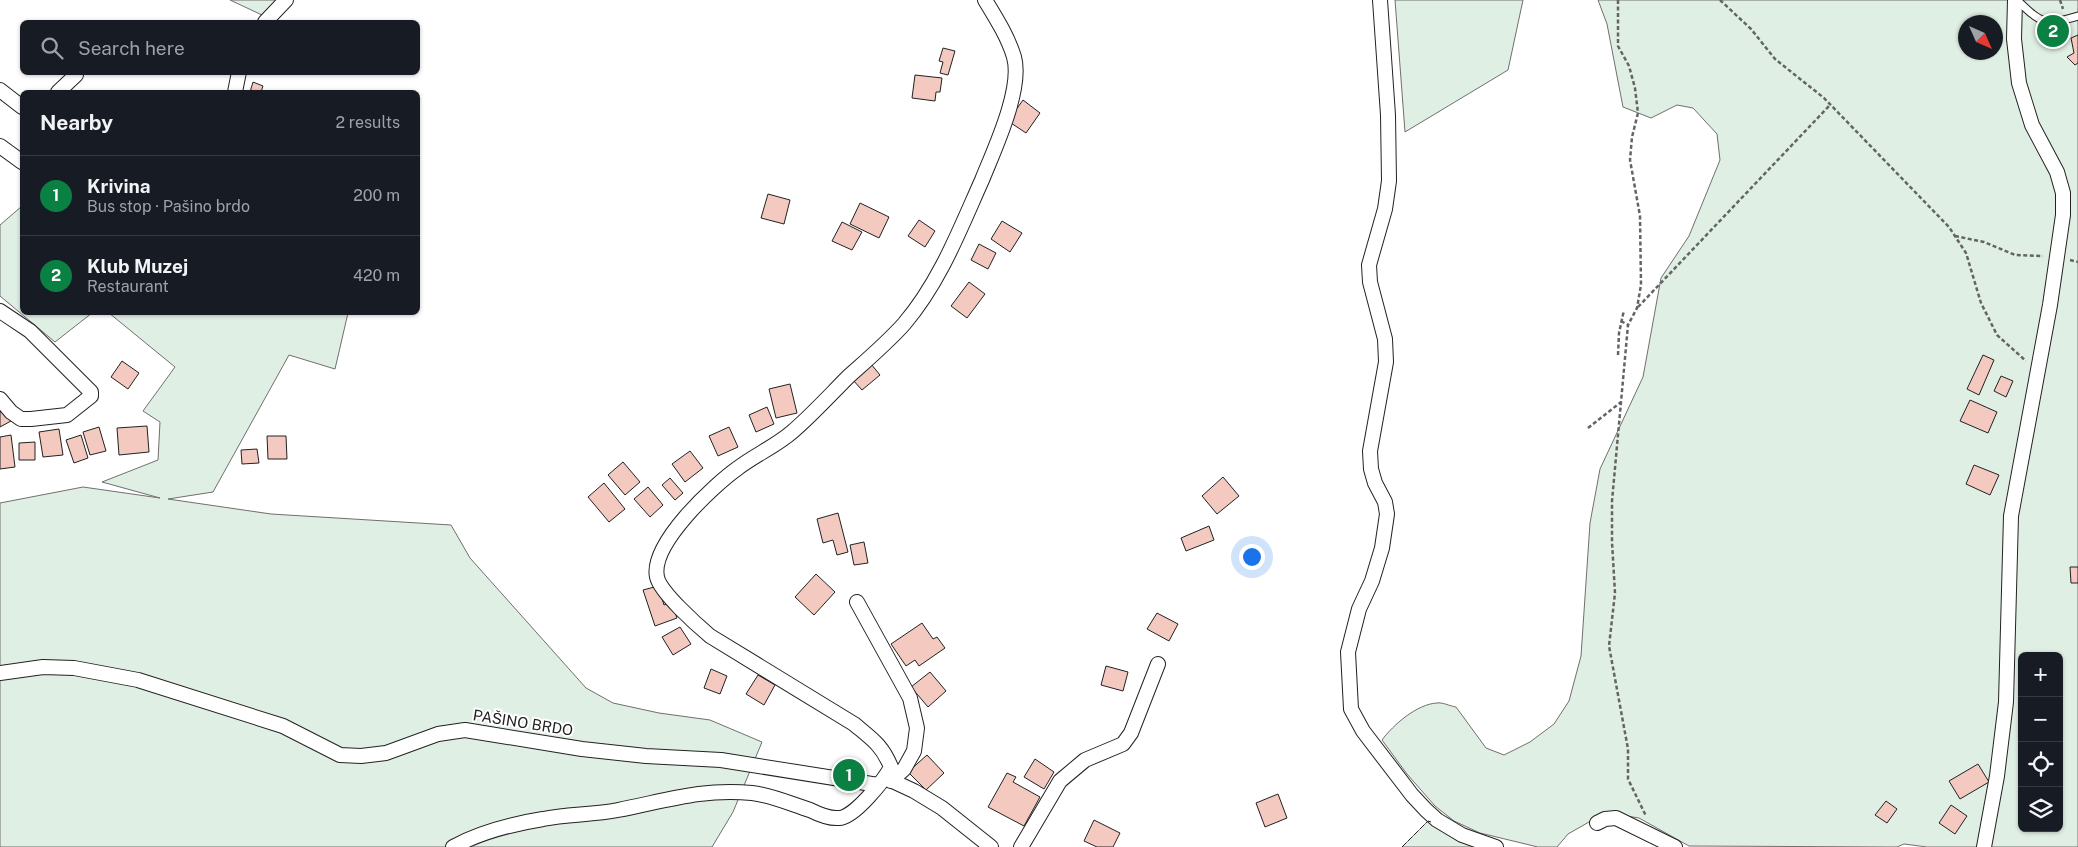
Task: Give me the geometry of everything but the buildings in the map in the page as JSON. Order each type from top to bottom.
[{"type":"street","points":[[267,20],[286,0]]},
{"type":"street","points":[[885,781],[891,767],[884,751],[875,741],[854,724],[710,636],[690,619],[666,592],[657,577],[658,563],[666,544],[677,527],[707,494],[738,468],[790,434],[886,344],[925,296],[963,223],[998,141],[1015,78],[1015,59],[1006,37],[985,0]]},
{"type":"street","points":[[1380,0],[1388,115],[1389,181],[1385,210],[1369,265],[1370,282],[1385,339],[1386,362],[1370,451],[1371,468],[1375,483],[1385,502],[1387,514],[1382,548],[1372,581],[1359,609],[1348,652],[1351,708],[1363,731],[1401,781],[1436,820],[1462,835],[1496,847]]},
{"type":"street","points":[[1984,847],[1997,776],[2006,702],[2011,516],[2038,371],[2063,216],[2063,193],[2058,172],[2032,125],[2019,83],[2014,39],[2016,0]]},
{"type":"street","points":[[60,90],[76,75]]},
{"type":"street","points":[[235,90],[238,75]]},
{"type":"street","points":[[0,90],[20,105]]},
{"type":"street","points":[[0,146],[20,161]]},
{"type":"street","points":[[0,311],[30,331],[91,392],[91,396],[67,416],[31,419],[21,419],[0,399]]},
{"type":"street","points":[[453,847],[475,835],[543,819],[616,810],[716,791],[754,794],[840,819],[867,799],[885,781],[904,770],[914,750],[917,728],[910,698],[858,602]]},
{"type":"street","points":[[1021,847],[1060,780],[1085,760],[1123,744],[1131,732],[1158,664]]},
{"type":"street","name":"PAŠINO BRDO","points":[[0,673],[43,667],[74,668],[138,680],[283,726],[340,754],[361,756],[386,753],[438,734],[465,730],[637,755],[721,760],[885,781],[914,791],[942,808],[991,847]]},
{"type":"street","points":[[1597,823],[1605,819],[1616,818],[1675,847]]},
{"type":"lane","points":[[2016,0],[2035,17],[2043,21],[2053,23],[2078,16]]},
{"type":"path","points":[[1618,0],[1618,46],[1629,66],[1635,88],[1638,113],[1632,137],[1630,160],[1640,216],[1641,285],[1637,308]]},
{"type":"path","points":[[1720,0],[1751,28],[1775,59],[1831,104],[1949,227],[1966,254],[1981,304],[1996,335],[2038,371]]},
{"type":"path","points":[[1655,836],[1628,779],[1628,749],[1609,646],[1615,593],[1612,500],[1628,325],[1637,308],[1831,104]]},
{"type":"path","points":[[1955,236],[1984,242],[2015,255],[2056,256],[2078,262]]},
{"type":"path","points":[[1618,355],[1621,321],[1624,310]]},
{"type":"path","points":[[1621,321],[1628,325]]},
{"type":"path","points":[[1588,428],[1621,402]]},
{"type":"green space","points":[[230,0],[276,0],[262,15]]},
{"type":"green space","points":[[1395,0],[1523,0],[1508,70],[1405,132]]},
{"type":"green space","points":[[1598,0],[2078,0],[2078,847],[1927,847],[1904,844],[1897,847],[1689,846],[1639,818],[1614,814],[1589,822],[1568,834],[1557,847],[1538,847],[1480,833],[1454,821],[1435,806],[1407,774],[1382,740],[1406,716],[1429,704],[1441,703],[1456,707],[1486,748],[1504,755],[1530,742],[1554,724],[1569,701],[1581,656],[1590,523],[1600,469],[1643,377],[1661,278],[1689,236],[1720,160],[1717,134],[1693,108],[1677,105],[1651,118],[1623,107],[1607,24]]},
{"type":"green space","points":[[20,208],[20,313],[0,296],[0,225]]},
{"type":"green space","points":[[23,315],[89,315],[55,342]]},
{"type":"green space","points":[[111,315],[348,315],[335,369],[289,355],[213,492],[168,499],[271,514],[451,525],[470,558],[586,688],[613,703],[659,713],[710,720],[762,742],[733,812],[712,847],[0,847],[0,503],[83,487],[160,498],[102,482],[158,460],[160,422],[143,411],[175,367]]},
{"type":"green space","points":[[1428,821],[1456,840],[1477,847],[1402,847]]},
{"type":"fence","points":[[1402,847],[1428,821],[1431,822]]},
{"type":"place","name":"Klub Muzej","points":[[2053,31]]},
{"type":"place","name":"Krivina","points":[[849,775]]}]
